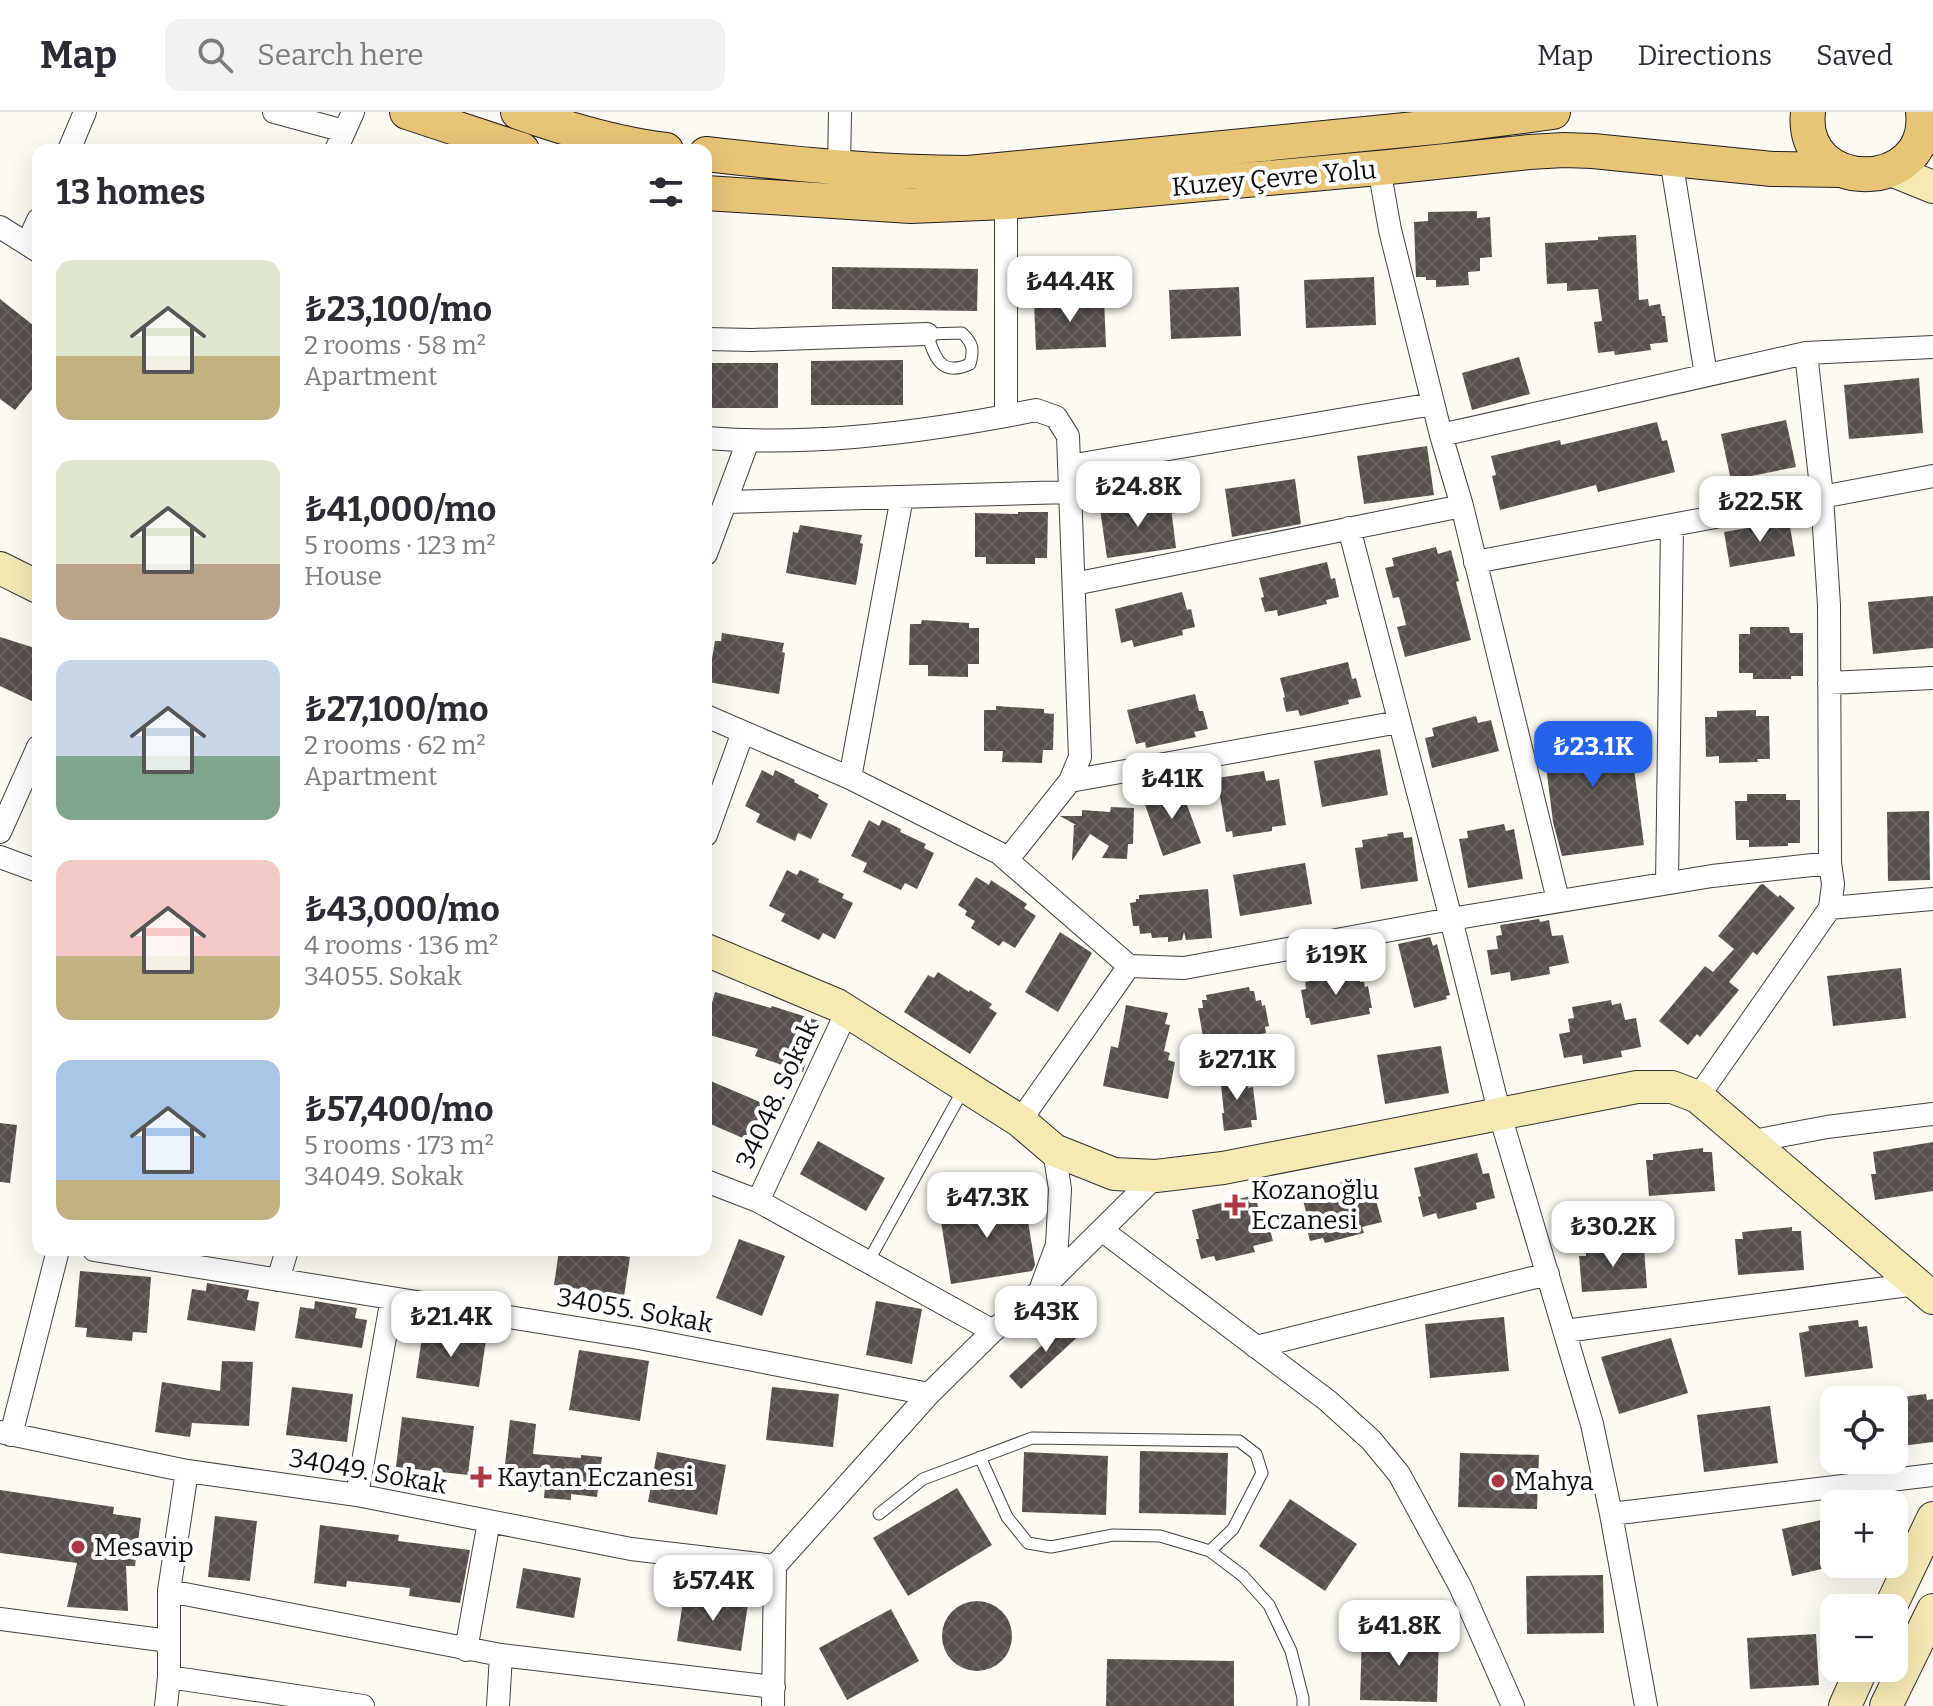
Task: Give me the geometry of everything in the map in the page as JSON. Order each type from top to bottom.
[{"type":"main road","points":[[407,112],[504,144]]},
{"type":"main road","points":[[518,112],[568,130],[629,144]]},
{"type":"main road","name":"Kuzey Çevre Yolu","points":[[712,155],[918,173],[996,171],[1445,126],[1553,112]]},
{"type":"main road","points":[[1808,112],[1809,131],[1820,154],[1840,170]]},
{"type":"main road","points":[[1891,170],[1911,154],[1927,132]]},
{"type":"main road","name":"Kuzey Çevre Yolu","points":[[712,193],[911,206],[1006,202],[1564,150],[1772,169],[1840,170],[1866,176],[1891,170]]},
{"type":"street","points":[[72,144],[85,112]]},
{"type":"street","points":[[274,112],[344,131]]},
{"type":"street","points":[[839,167],[840,112]]},
{"type":"street","points":[[1671,159],[1706,375]]},
{"type":"street","points":[[1379,168],[1390,230],[1462,506],[1558,900]]},
{"type":"street","points":[[1891,170],[1933,187]]},
{"type":"street","points":[[1006,202],[1006,416]]},
{"type":"street","points":[[0,227],[32,247]]},
{"type":"street","points":[[712,339],[927,334]]},
{"type":"street","points":[[1441,435],[1806,353],[1933,347]]},
{"type":"street","points":[[1698,1097],[1830,908],[1833,884],[1830,863],[1829,605],[1822,496],[1806,353]]},
{"type":"street","points":[[1069,466],[1433,404]]},
{"type":"street","points":[[712,438],[748,441],[864,436],[955,425],[1036,410],[1056,417],[1068,436],[1080,757],[1070,781],[1008,859]]},
{"type":"street","points":[[712,537],[748,441]]},
{"type":"street","points":[[1475,562],[1933,476]]},
{"type":"street","points":[[726,502],[1070,492]]},
{"type":"street","points":[[850,778],[902,497]]},
{"type":"street","points":[[1074,584],[1462,506]]},
{"type":"street","points":[[1667,883],[1672,525]]},
{"type":"street","points":[[1349,528],[1500,1115],[1592,1424],[1646,1706]]},
{"type":"street","points":[[0,568],[32,584]]},
{"type":"street","points":[[1829,683],[1933,678]]},
{"type":"street","points":[[712,719],[850,778],[999,853],[1129,966],[1184,968],[1558,900],[1712,876],[1830,863]]},
{"type":"street","points":[[1070,781],[1399,722]]},
{"type":"street","points":[[712,818],[743,732]]},
{"type":"street","points":[[0,832],[32,760]]},
{"type":"street","points":[[0,857],[32,869]]},
{"type":"street","points":[[1830,908],[1933,899]]},
{"type":"street","points":[[712,953],[837,1005],[1020,1121],[1054,1150],[1114,1174],[1156,1176],[1223,1168],[1637,1087],[1672,1087],[1698,1097],[1924,1291]]},
{"type":"street","points":[[1020,1121],[1129,966]]},
{"type":"street","name":"34048. Sokak","points":[[758,1201],[847,1011]]},
{"type":"street","points":[[1748,1142],[1827,1127],[1933,1114]]},
{"type":"street","points":[[1039,1292],[1057,1245],[1060,1189],[1054,1150]]},
{"type":"street","points":[[169,1591],[466,1650],[774,1696],[775,1566],[929,1394],[1103,1231],[1156,1176]]},
{"type":"street","points":[[712,1183],[758,1201],[993,1331]]},
{"type":"street","points":[[1103,1231],[1328,1401],[1371,1440],[1399,1474],[1460,1586],[1513,1706]]},
{"type":"street","points":[[6,1434],[56,1256]]},
{"type":"street","name":"34055. Sokak","points":[[131,1256],[639,1338],[929,1394]]},
{"type":"street","points":[[278,1280],[285,1256]]},
{"type":"street","points":[[1256,1347],[1548,1274]]},
{"type":"street","points":[[1565,1331],[1924,1291]]},
{"type":"street","points":[[357,1495],[392,1298]]},
{"type":"street","name":"34049. Sokak","points":[[6,1434],[187,1471],[357,1495],[631,1549],[775,1566]]},
{"type":"street","points":[[166,1706],[169,1591],[187,1471]]},
{"type":"street","points":[[1611,1514],[1933,1475]]},
{"type":"street","points":[[1897,1594],[1933,1518]]},
{"type":"street","points":[[466,1650],[489,1521]]},
{"type":"street","points":[[1886,1706],[1933,1610]]},
{"type":"street","points":[[0,1619],[169,1641]]},
{"type":"street","points":[[498,1706],[501,1655]]},
{"type":"street","points":[[169,1677],[363,1706]]},
{"type":"street","points":[[1845,1706],[1856,1682]]},
{"type":"lane","points":[[868,1262],[966,1086]]},
{"type":"lane","points":[[879,1514],[923,1479],[1032,1438],[1239,1441],[1256,1454],[1262,1473],[1233,1529],[1210,1551]]},
{"type":"lane","points":[[980,1457],[1007,1517],[1028,1543],[1051,1547],[1113,1535],[1160,1536],[1210,1551],[1243,1576],[1269,1605],[1291,1651],[1303,1706]]},
{"type":"building","points":[[1477,211],[1477,218],[1490,217],[1492,257],[1480,258],[1480,271],[1468,272],[1469,285],[1436,287],[1436,280],[1416,277],[1414,222],[1428,221],[1428,212]]},
{"type":"building","points":[[1636,235],[1639,300],[1648,299],[1649,306],[1660,304],[1662,316],[1665,316],[1668,342],[1650,344],[1651,350],[1615,355],[1614,351],[1598,353],[1594,322],[1602,321],[1598,289],[1567,291],[1567,283],[1547,284],[1545,243]]},
{"type":"building","points":[[832,267],[978,269],[977,311],[832,309]]},
{"type":"building","points":[[1374,277],[1376,325],[1306,328],[1304,280]]},
{"type":"building","points":[[1239,287],[1241,336],[1171,339],[1169,290]]},
{"type":"building","points":[[0,299],[32,324],[32,389],[15,410],[0,399]]},
{"type":"building","points":[[1104,299],[1106,347],[1036,350],[1034,302]]},
{"type":"building","points":[[1519,357],[1530,394],[1472,410],[1462,373]]},
{"type":"building","points":[[903,360],[903,405],[811,405],[811,361]]},
{"type":"building","points":[[712,363],[778,363],[778,408],[712,408]]},
{"type":"building","points":[[1919,378],[1923,433],[1849,439],[1844,385]]},
{"type":"building","points":[[1786,420],[1796,467],[1731,480],[1721,434]]},
{"type":"building","points":[[1657,422],[1662,441],[1667,440],[1675,472],[1598,492],[1596,485],[1500,510],[1491,456],[1560,440],[1561,445]]},
{"type":"building","points":[[1427,446],[1434,495],[1364,504],[1357,456]]},
{"type":"building","points":[[1295,479],[1301,524],[1232,537],[1225,489]]},
{"type":"building","points":[[1170,500],[1176,548],[1107,558],[1100,509]]},
{"type":"building","points":[[1048,512],[1047,558],[1035,558],[1035,564],[986,564],[986,557],[975,557],[975,513]]},
{"type":"building","points":[[1789,521],[1795,556],[1730,567],[1724,532]]},
{"type":"building","points":[[800,525],[862,535],[856,585],[786,573],[793,532],[798,533]]},
{"type":"building","points":[[1436,547],[1438,554],[1451,550],[1471,640],[1405,657],[1397,627],[1406,625],[1399,597],[1393,598],[1385,568],[1394,566],[1392,558]]},
{"type":"building","points":[[1327,562],[1339,597],[1326,600],[1327,604],[1278,616],[1277,610],[1265,612],[1259,578]]},
{"type":"building","points":[[1182,592],[1187,610],[1191,609],[1195,627],[1182,630],[1183,635],[1134,647],[1132,640],[1121,643],[1115,609]]},
{"type":"building","points":[[1933,596],[1933,648],[1873,654],[1868,602]]},
{"type":"building","points":[[922,620],[969,623],[969,628],[979,628],[979,664],[968,664],[968,677],[928,676],[928,665],[909,665],[910,624],[921,624]]},
{"type":"building","points":[[1750,627],[1789,627],[1790,633],[1803,633],[1803,676],[1753,679],[1753,673],[1739,673],[1739,634],[1750,634]]},
{"type":"building","points":[[722,633],[784,643],[779,694],[712,683],[715,641],[721,641]]},
{"type":"building","points":[[0,637],[32,647],[32,701],[0,686]]},
{"type":"building","points":[[1348,662],[1361,697],[1348,700],[1349,704],[1300,716],[1298,710],[1286,712],[1280,678]]},
{"type":"building","points":[[1195,694],[1208,729],[1194,732],[1196,737],[1146,748],[1145,742],[1136,744],[1127,710]]},
{"type":"building","points":[[996,706],[1044,709],[1044,713],[1054,714],[1053,750],[1043,750],[1042,763],[1002,762],[1003,751],[984,751],[984,710],[996,710]]},
{"type":"building","points":[[1756,710],[1756,716],[1769,716],[1770,759],[1719,763],[1719,756],[1706,757],[1705,717],[1717,717],[1717,711]]},
{"type":"building","points":[[1476,716],[1478,723],[1491,720],[1499,751],[1432,768],[1425,738],[1434,736],[1432,728]]},
{"type":"building","points":[[1628,723],[1644,845],[1562,856],[1553,822],[1542,734]]},
{"type":"building","points":[[1380,749],[1388,795],[1322,807],[1314,761]]},
{"type":"building","points":[[762,770],[773,776],[775,770],[795,780],[828,804],[811,839],[798,833],[795,841],[756,822],[760,814],[745,806]]},
{"type":"building","points":[[1264,771],[1266,781],[1279,779],[1286,825],[1272,827],[1272,831],[1233,837],[1232,831],[1226,832],[1217,778]]},
{"type":"building","points":[[1180,786],[1201,843],[1163,856],[1143,799]]},
{"type":"building","points":[[1747,794],[1786,794],[1786,800],[1800,800],[1800,843],[1749,847],[1749,840],[1736,840],[1735,801],[1747,801]]},
{"type":"building","points":[[1111,807],[1134,808],[1133,844],[1128,844],[1127,859],[1102,858],[1109,846],[1090,834],[1072,861],[1076,825],[1060,816],[1082,816],[1082,810],[1110,812]]},
{"type":"building","points":[[1929,811],[1930,880],[1888,881],[1887,812]]},
{"type":"building","points":[[869,820],[879,826],[882,820],[901,829],[900,832],[926,844],[924,848],[934,853],[917,889],[905,883],[901,890],[863,872],[867,863],[851,856]]},
{"type":"building","points":[[1504,824],[1506,831],[1514,829],[1523,879],[1468,888],[1459,839],[1468,838],[1467,831]]},
{"type":"building","points":[[1403,832],[1404,838],[1412,837],[1418,881],[1361,889],[1355,848],[1363,847],[1362,840]]},
{"type":"building","points":[[1305,863],[1312,904],[1240,916],[1233,875]]},
{"type":"building","points":[[787,870],[797,875],[800,870],[819,879],[818,882],[844,894],[842,898],[853,903],[835,939],[823,933],[819,940],[781,921],[785,914],[769,906]]},
{"type":"building","points":[[976,877],[989,885],[991,880],[1027,904],[1024,908],[1036,916],[1015,948],[1003,941],[999,946],[971,928],[975,921],[965,915],[967,911],[958,905]]},
{"type":"building","points":[[1763,884],[1795,908],[1757,955],[1753,952],[1729,982],[1739,990],[1700,1037],[1697,1034],[1688,1045],[1659,1021],[1705,966],[1713,972],[1734,949],[1718,936]]},
{"type":"building","points":[[1208,889],[1212,938],[1186,940],[1184,932],[1182,940],[1168,942],[1168,937],[1152,938],[1151,933],[1140,934],[1139,926],[1133,926],[1130,903],[1136,902],[1139,895]]},
{"type":"building","points":[[1539,919],[1540,922],[1549,920],[1552,936],[1563,935],[1569,963],[1549,967],[1550,974],[1511,981],[1510,972],[1491,975],[1487,950],[1498,949],[1496,936],[1502,935],[1500,925]]},
{"type":"building","points":[[1060,932],[1092,953],[1058,1012],[1025,992]]},
{"type":"building","points":[[1430,937],[1433,946],[1437,944],[1450,995],[1446,996],[1447,999],[1414,1008],[1398,944]]},
{"type":"building","points":[[1353,968],[1354,973],[1358,972],[1360,982],[1368,986],[1372,1008],[1369,1008],[1370,1014],[1311,1025],[1309,1018],[1306,1018],[1301,990],[1306,989],[1305,982],[1310,981],[1309,976]]},
{"type":"building","points":[[1901,968],[1906,1018],[1833,1026],[1827,976]]},
{"type":"building","points":[[938,972],[992,1004],[989,1008],[997,1013],[970,1054],[904,1012],[928,975],[934,978]]},
{"type":"building","points":[[1249,987],[1250,991],[1254,991],[1256,1001],[1261,1000],[1262,1006],[1265,1005],[1269,1026],[1265,1027],[1266,1033],[1208,1044],[1206,1037],[1203,1037],[1198,1008],[1203,1008],[1202,1000],[1207,1000],[1206,995]]},
{"type":"building","points":[[715,992],[819,1021],[803,1072],[755,1056],[758,1049],[712,1036]]},
{"type":"building","points":[[1611,1000],[1612,1005],[1621,1003],[1625,1020],[1636,1018],[1641,1047],[1621,1051],[1622,1057],[1583,1064],[1582,1055],[1564,1058],[1559,1034],[1570,1032],[1568,1019],[1574,1018],[1572,1007]]},
{"type":"building","points":[[1126,1005],[1168,1013],[1165,1024],[1170,1025],[1164,1051],[1170,1053],[1168,1060],[1175,1062],[1168,1099],[1103,1086],[1111,1046],[1118,1048]]},
{"type":"building","points":[[1441,1046],[1449,1093],[1385,1104],[1377,1055]]},
{"type":"building","points":[[1246,1072],[1248,1088],[1253,1087],[1257,1120],[1251,1120],[1252,1127],[1224,1131],[1220,1075]]},
{"type":"building","points":[[712,1082],[769,1106],[754,1143],[712,1125]]},
{"type":"building","points":[[0,1123],[17,1125],[10,1183],[0,1182]]},
{"type":"building","points":[[818,1141],[885,1178],[866,1211],[800,1174]]},
{"type":"building","points":[[1933,1142],[1933,1191],[1875,1200],[1871,1174],[1876,1174],[1873,1152]]},
{"type":"building","points":[[1703,1148],[1703,1152],[1712,1152],[1715,1191],[1649,1196],[1646,1160],[1653,1160],[1653,1154]]},
{"type":"building","points":[[1477,1153],[1483,1174],[1489,1173],[1495,1198],[1476,1203],[1477,1209],[1438,1219],[1436,1213],[1423,1217],[1414,1168]]},
{"type":"building","points":[[1364,1177],[1370,1198],[1375,1197],[1382,1222],[1362,1227],[1364,1233],[1325,1243],[1323,1238],[1310,1241],[1301,1192]]},
{"type":"building","points":[[1255,1195],[1261,1217],[1266,1215],[1273,1241],[1253,1246],[1255,1252],[1216,1261],[1214,1256],[1201,1259],[1192,1210]]},
{"type":"building","points":[[1024,1196],[1035,1265],[1032,1271],[951,1284],[939,1209]]},
{"type":"building","points":[[1792,1227],[1792,1231],[1801,1231],[1804,1270],[1738,1275],[1735,1239],[1743,1239],[1742,1232]]},
{"type":"building","points":[[739,1239],[785,1256],[762,1316],[716,1298]]},
{"type":"building","points":[[1635,1244],[1636,1248],[1644,1248],[1647,1288],[1582,1292],[1579,1256],[1586,1256],[1586,1250]]},
{"type":"building","points":[[558,1256],[630,1257],[624,1296],[554,1285]]},
{"type":"building","points":[[80,1271],[151,1277],[147,1333],[133,1332],[132,1341],[86,1337],[87,1328],[75,1327]]},
{"type":"building","points":[[207,1283],[249,1290],[247,1300],[259,1302],[255,1331],[187,1320],[192,1289],[206,1291]]},
{"type":"building","points":[[315,1301],[357,1308],[355,1318],[367,1320],[362,1348],[295,1338],[300,1307],[314,1309]]},
{"type":"building","points":[[876,1301],[922,1309],[912,1364],[866,1355]]},
{"type":"building","points":[[1504,1317],[1509,1371],[1430,1378],[1425,1324]]},
{"type":"building","points":[[1070,1319],[1083,1332],[1021,1389],[1009,1376]]},
{"type":"building","points":[[1858,1320],[1859,1327],[1867,1326],[1873,1368],[1805,1377],[1799,1333],[1809,1331],[1808,1326]]},
{"type":"building","points":[[423,1330],[486,1340],[479,1387],[416,1378]]},
{"type":"building","points":[[1671,1338],[1688,1393],[1619,1414],[1601,1357]]},
{"type":"building","points":[[579,1350],[649,1361],[640,1421],[569,1410]]},
{"type":"building","points":[[222,1361],[253,1362],[249,1426],[192,1423],[190,1437],[155,1432],[162,1382],[220,1391]]},
{"type":"building","points":[[292,1387],[353,1394],[347,1442],[286,1435]]},
{"type":"building","points":[[772,1387],[839,1394],[833,1447],[766,1440]]},
{"type":"building","points":[[1926,1394],[1927,1400],[1933,1399],[1933,1442],[1908,1445],[1908,1396]]},
{"type":"building","points":[[1770,1406],[1778,1463],[1704,1472],[1697,1415]]},
{"type":"building","points":[[402,1417],[474,1426],[468,1475],[396,1467]]},
{"type":"building","points":[[510,1420],[536,1424],[533,1454],[602,1457],[597,1497],[571,1494],[571,1500],[544,1498],[545,1487],[503,1482]]},
{"type":"building","points":[[1140,1451],[1228,1453],[1226,1515],[1139,1513]]},
{"type":"building","points":[[657,1452],[726,1465],[717,1515],[648,1502]]},
{"type":"building","points":[[1024,1452],[1108,1456],[1106,1515],[1022,1512]]},
{"type":"building","name":"Mahya","points":[[1460,1453],[1539,1455],[1537,1509],[1458,1507]]},
{"type":"building","points":[[957,1488],[992,1545],[908,1596],[873,1538]]},
{"type":"building","points":[[0,1490],[114,1507],[113,1514],[141,1518],[135,1566],[126,1566],[128,1611],[67,1607],[77,1563],[0,1553]]},
{"type":"building","points":[[1290,1499],[1357,1544],[1325,1591],[1259,1546]]},
{"type":"building","points":[[215,1516],[257,1521],[250,1581],[208,1577]]},
{"type":"building","points":[[1820,1520],[1820,1569],[1792,1576],[1782,1529]]},
{"type":"building","points":[[320,1525],[399,1535],[398,1541],[470,1550],[460,1603],[409,1596],[410,1588],[347,1581],[346,1587],[314,1583]]},
{"type":"building","points":[[523,1568],[581,1578],[574,1618],[516,1608]]},
{"type":"building","points":[[1603,1575],[1604,1633],[1527,1634],[1526,1576]]},
{"type":"building","points":[[684,1595],[748,1604],[741,1651],[677,1641]]},
{"type":"building","points":[[977,1601],[1002,1611],[1012,1636],[1002,1661],[977,1671],[952,1661],[942,1636],[952,1611]]},
{"type":"building","points":[[891,1609],[919,1661],[847,1700],[819,1648]]},
{"type":"building","points":[[1362,1633],[1439,1636],[1437,1702],[1360,1700]]},
{"type":"building","points":[[1816,1634],[1819,1685],[1750,1689],[1747,1638]]},
{"type":"building","points":[[1107,1659],[1234,1661],[1234,1706],[1106,1706]]},
{"type":"place","name":"Kozanoğlu Eczanesi","points":[[1235,1205]]},
{"type":"place","name":"Kaytan Eczanesi","points":[[481,1477]]},
{"type":"place","name":"Mahya","points":[[1498,1481]]},
{"type":"place","name":"Mesavip","points":[[78,1547]]}]
